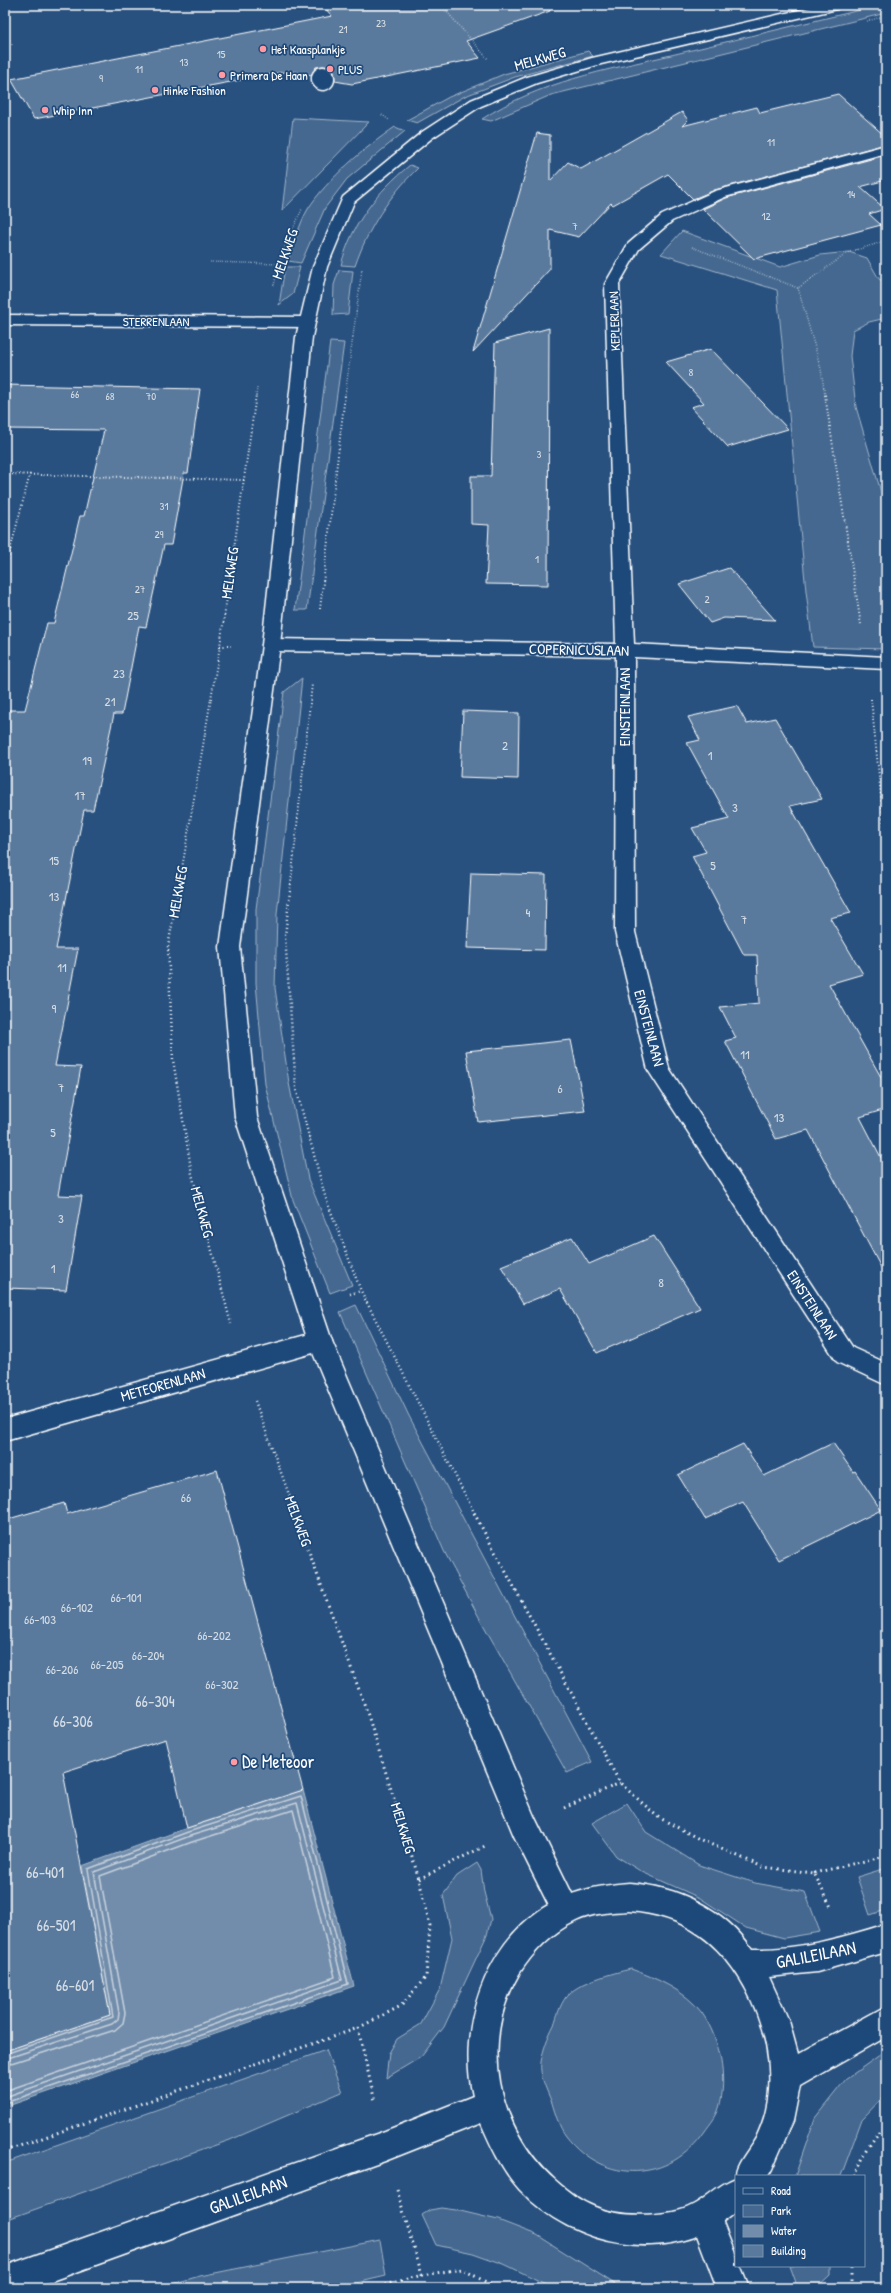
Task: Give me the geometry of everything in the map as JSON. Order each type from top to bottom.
[{"type":"street","name":"MELKWEG","points":[[566,1910],[524,1826],[320,1341],[246,1117],[230,947],[271,645],[306,322],[320,267],[348,200],[427,135],[476,103],[532,80],[597,61],[837,5]]},
{"type":"street","name":"KEPLERLAAN","points":[[625,650],[612,284],[633,247],[667,218],[720,194],[886,149]]},
{"type":"street","name":"STERRENLAAN","points":[[5,320],[306,322]]},
{"type":"street","name":"COPERNICUSLAAN","points":[[271,645],[625,650],[886,663]]},
{"type":"street","name":"EINSTEINLAAN","points":[[625,650],[625,932],[659,1070],[845,1355],[886,1374]]},
{"type":"street","name":"METEORENLAAN","points":[[5,1430],[320,1341]]},
{"type":"street","points":[[735,2194],[705,2217],[664,2230],[619,2230],[576,2215],[537,2188],[508,2150],[489,2105],[482,2058],[488,2010],[496,1989],[504,1969],[531,1934],[566,1910],[604,1898],[643,1897],[682,1909],[718,1931],[745,1963],[770,2010],[783,2050],[783,2100],[769,2147],[751,2175]]},
{"type":"street","name":"GALILEILAAN","points":[[745,1963],[774,1965],[852,1949],[886,1938]]},
{"type":"street","points":[[784,2078],[886,2022]]},
{"type":"street","name":"GALILEILAAN","points":[[5,2282],[385,2146],[489,2105]]},
{"type":"street","points":[[705,2217],[733,2288]]},
{"type":"path","points":[[441,5],[489,60]]},
{"type":"path","points":[[444,8],[452,5]]},
{"type":"path","points":[[863,22],[886,16]]},
{"type":"path","points":[[5,31],[12,45]]},
{"type":"path","name":"MELKWEG","points":[[5,2151],[358,2028],[401,2006],[426,1977],[430,1926],[419,1879],[366,1709],[241,1363],[192,1174],[172,1060],[168,947],[220,646],[266,322],[278,264],[299,213],[304,207]]},
{"type":"path","points":[[650,233],[716,255],[798,288]]},
{"type":"path","points":[[798,288],[849,252],[886,241]]},
{"type":"path","points":[[363,262],[354,320],[316,646],[285,936],[296,1088],[324,1196],[361,1291],[491,1546],[620,1784],[658,1817],[701,1840],[763,1867],[814,1873],[886,1856]]},
{"type":"path","points":[[798,288],[821,369],[867,662],[886,844]]},
{"type":"path","points":[[5,474],[244,480]]},
{"type":"path","points":[[5,570],[30,474]]},
{"type":"path","points":[[814,1873],[852,1949]]},
{"type":"path","points":[[856,2175],[857,2170],[876,2133],[886,2124]]},
{"type":"path","points":[[844,2288],[852,2286],[851,2267]]},
{"type":"path","points":[[374,2288],[422,2275]]},
{"type":"green space","points":[[886,5],[886,13],[551,95],[491,121],[482,119],[504,106],[550,86],[598,72]]},
{"type":"green space","points":[[588,51],[593,56],[515,77],[465,96],[417,123],[407,120],[449,97],[504,74]]},
{"type":"green space","points":[[293,118],[369,122],[282,211]]},
{"type":"green space","points":[[395,127],[405,131],[347,179],[325,208],[301,263],[288,261],[302,221],[316,198],[348,164]]},
{"type":"green space","points":[[410,165],[418,168],[380,213],[366,239],[355,266],[341,265],[352,235],[367,209],[387,186]]},
{"type":"green space","points":[[682,231],[780,267],[820,255],[849,252],[867,258],[879,279],[886,283],[886,318],[869,322],[853,330],[850,356],[856,407],[886,509],[886,649],[813,647],[806,591],[777,290],[661,254]]},
{"type":"green space","points":[[285,267],[300,267],[293,294],[279,305]]},
{"type":"green space","points":[[339,270],[353,271],[348,314],[333,315],[334,285]]},
{"type":"green space","points":[[330,342],[344,343],[307,610],[295,610]]},
{"type":"green space","points":[[302,678],[277,914],[275,988],[289,1083],[308,1179],[352,1285],[330,1293],[293,1200],[265,1084],[256,983],[256,909],[284,692]]},
{"type":"green space","points":[[356,1305],[409,1416],[592,1762],[567,1773],[480,1619],[444,1551],[340,1312]]},
{"type":"green space","points":[[627,1803],[646,1832],[699,1865],[755,1883],[805,1892],[820,1932],[784,1938],[746,1928],[700,1898],[642,1872],[616,1856],[592,1823]]},
{"type":"green space","points":[[477,1863],[481,1870],[484,1892],[491,1919],[487,1935],[444,2027],[421,2057],[386,2078],[389,2053],[397,2039],[421,2024],[440,1989],[452,1938],[443,1895],[457,1876]]},
{"type":"green space","points":[[886,1868],[886,1910],[870,1915],[857,1877]]},
{"type":"green space","points":[[631,1969],[670,1986],[688,1998],[702,2013],[714,2035],[718,2047],[721,2059],[723,2084],[722,2096],[717,2114],[691,2148],[674,2161],[656,2168],[637,2171],[617,2170],[599,2163],[581,2152],[566,2136],[559,2124],[541,2072],[541,2062],[546,2043],[560,2007],[566,1997],[587,1983]]},
{"type":"green space","points":[[326,2050],[342,2092],[230,2140],[5,2220],[5,2163]]},
{"type":"green space","points":[[884,2052],[886,2056],[886,2094],[862,2119],[841,2175],[795,2175],[815,2118],[846,2079]]},
{"type":"green space","points":[[441,2208],[498,2220],[537,2235],[621,2288],[554,2288],[504,2264],[473,2253],[436,2245],[422,2215],[430,2210]]},
{"type":"green space","points":[[380,2240],[386,2276],[335,2288],[157,2288],[200,2276]]},
{"type":"green space","points":[[789,2267],[830,2267],[830,2275],[816,2288],[797,2288]]},
{"type":"water","points":[[303,1790],[354,1986],[5,2107],[5,2051],[110,2015],[82,1866],[187,1828]]},
{"type":"building","points":[[322,5],[549,5],[550,11],[466,41],[480,58],[352,84],[335,81],[334,71],[329,67],[323,66],[316,67],[311,75],[289,71],[34,119],[11,79],[332,16]]},
{"type":"building","points":[[838,94],[886,137],[886,144],[715,190],[693,199],[668,174],[613,205],[611,203],[579,237],[550,230],[550,269],[473,352],[537,133],[550,135],[550,181],[568,162],[581,169],[682,112],[688,120],[682,126],[757,107],[760,113]]},
{"type":"building","points":[[886,155],[886,180],[860,187],[885,209],[869,214],[881,225],[754,259],[703,209],[726,198]]},
{"type":"building","points":[[549,328],[548,585],[486,584],[489,525],[471,524],[471,476],[491,476],[495,343]]},
{"type":"building","points":[[711,349],[788,429],[728,447],[691,407],[704,403],[666,362]]},
{"type":"building","points":[[5,385],[200,389],[188,473],[184,473],[171,545],[164,545],[146,627],[139,626],[122,714],[114,714],[93,810],[84,810],[56,949],[78,949],[55,1066],[81,1067],[58,1195],[82,1196],[66,1290],[5,1288],[5,710],[25,710],[47,623],[54,623],[80,516],[84,516],[104,430],[5,429]]},
{"type":"building","points":[[729,568],[775,620],[724,618],[710,623],[679,584]]},
{"type":"building","points":[[737,706],[747,724],[775,718],[822,799],[790,806],[851,913],[830,918],[863,974],[829,984],[886,1086],[886,1109],[860,1117],[886,1167],[886,1277],[808,1130],[776,1139],[725,1041],[736,1038],[720,1007],[759,1003],[757,955],[744,955],[692,856],[706,852],[692,828],[729,819],[687,743],[700,740],[688,717]]},
{"type":"building","points":[[463,711],[519,713],[518,779],[460,777]]},
{"type":"building","points":[[471,873],[546,875],[545,950],[467,948]]},
{"type":"building","points":[[571,1040],[585,1111],[478,1122],[466,1051]]},
{"type":"building","points":[[654,1236],[700,1308],[597,1353],[560,1289],[523,1304],[501,1266],[572,1237],[589,1264]]},
{"type":"building","points":[[833,1443],[853,1472],[855,1471],[881,1510],[779,1560],[743,1502],[705,1519],[678,1475],[743,1444],[764,1476]]},
{"type":"building","name":"De Meteoor","points":[[217,1470],[303,1790],[187,1828],[166,1739],[63,1772],[110,2015],[5,2051],[5,1520],[64,1503],[67,1514]]},
{"type":"place","name":"Het Kaasplankje","points":[[263,49]]},
{"type":"place","name":"PLUS","points":[[330,69]]},
{"type":"place","name":"Primera De Haan","points":[[222,75]]},
{"type":"place","name":"Hinke Fashion","points":[[155,90]]},
{"type":"place","name":"Whip Inn","points":[[45,110]]},
{"type":"place","name":"De Meteoor","points":[[234,1762]]}]
